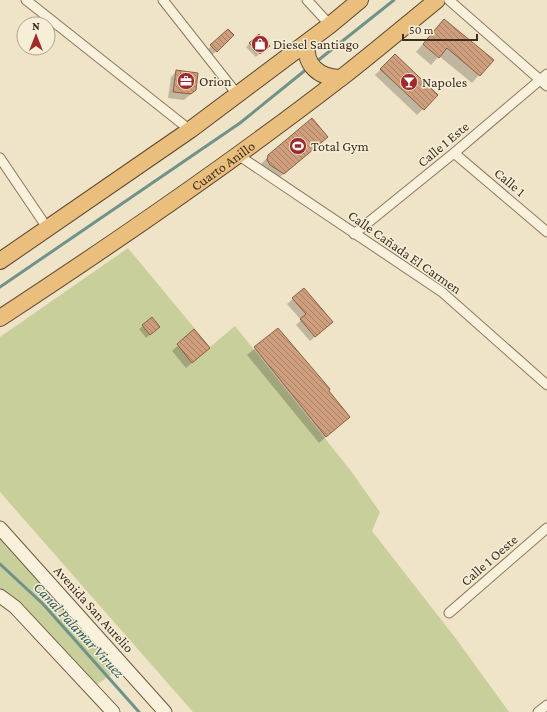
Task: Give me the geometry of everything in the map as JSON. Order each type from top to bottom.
[{"type":"highway","points":[[0,261],[190,130],[330,25],[360,0]]},
{"type":"highway","name":"Cuarto Anillo","points":[[0,318],[67,274],[238,155],[341,78],[437,0]]},
{"type":"highway","points":[[307,42],[307,57],[311,70],[318,81],[319,94]]},
{"type":"highway","points":[[284,60],[299,62],[311,70],[333,78],[341,78]]},
{"type":"main road","name":"Avenida San Aurelio","points":[[0,528],[164,712]]},
{"type":"main road","points":[[0,596],[15,607],[113,712]]},
{"type":"street","points":[[26,0],[190,130]]},
{"type":"street","points":[[163,0],[237,94]]},
{"type":"street","points":[[307,0],[330,25]]},
{"type":"street","points":[[449,0],[545,80]]},
{"type":"street","name":"Calle 1 Este","points":[[354,234],[545,80]]},
{"type":"street","name":"Calle 1","points":[[454,153],[547,232]]},
{"type":"street","name":"Calle Cañada El Carmen","points":[[238,155],[442,292],[547,385]]},
{"type":"street","points":[[0,158],[48,229]]},
{"type":"street","name":"Calle 1 Oeste","points":[[449,613],[547,528]]},
{"type":"street","points":[[538,712],[547,705]]},
{"type":"green space","points":[[128,248],[210,347],[235,326],[351,471],[380,512],[372,531],[457,640],[509,712],[193,712],[0,492],[0,337]]},
{"type":"green space","points":[[0,538],[118,670],[96,685],[19,603],[0,588]]},
{"type":"building","points":[[444,19],[494,60],[480,76],[447,48],[439,58],[423,44]]},
{"type":"building","points":[[228,29],[234,35],[217,52],[210,45]]},
{"type":"building","name":"Diesel Santiago","points":[[259,34],[270,46],[260,54],[249,43]]},
{"type":"building","name":"Napoles","points":[[395,54],[438,95],[424,110],[380,69]]},
{"type":"building","name":"Orion","points":[[176,70],[198,73],[196,90],[191,94],[173,92]]},
{"type":"building","name":"Total Gym","points":[[312,118],[328,137],[284,174],[270,165],[267,160],[268,155]]},
{"type":"building","points":[[304,288],[333,322],[315,337],[300,319],[306,314],[292,298]]},
{"type":"building","points":[[152,317],[160,327],[150,335],[142,325]]},
{"type":"building","points":[[278,328],[330,389],[329,391],[350,417],[326,437],[254,347]]},
{"type":"building","points":[[194,329],[210,348],[192,363],[177,344]]},
{"type":"waterway","points":[[316,62],[394,0]]},
{"type":"waterway","points":[[0,287],[240,123],[308,68]]},
{"type":"waterway","name":"Canal Palamar Viruez","points":[[0,564],[43,604],[139,712]]},
{"type":"place","name":"Diesel Santiago","points":[[260,44]]},
{"type":"place","name":"Orion","points":[[186,81]]},
{"type":"place","name":"Napoles","points":[[409,82]]},
{"type":"place","name":"Total Gym","points":[[298,146]]}]
